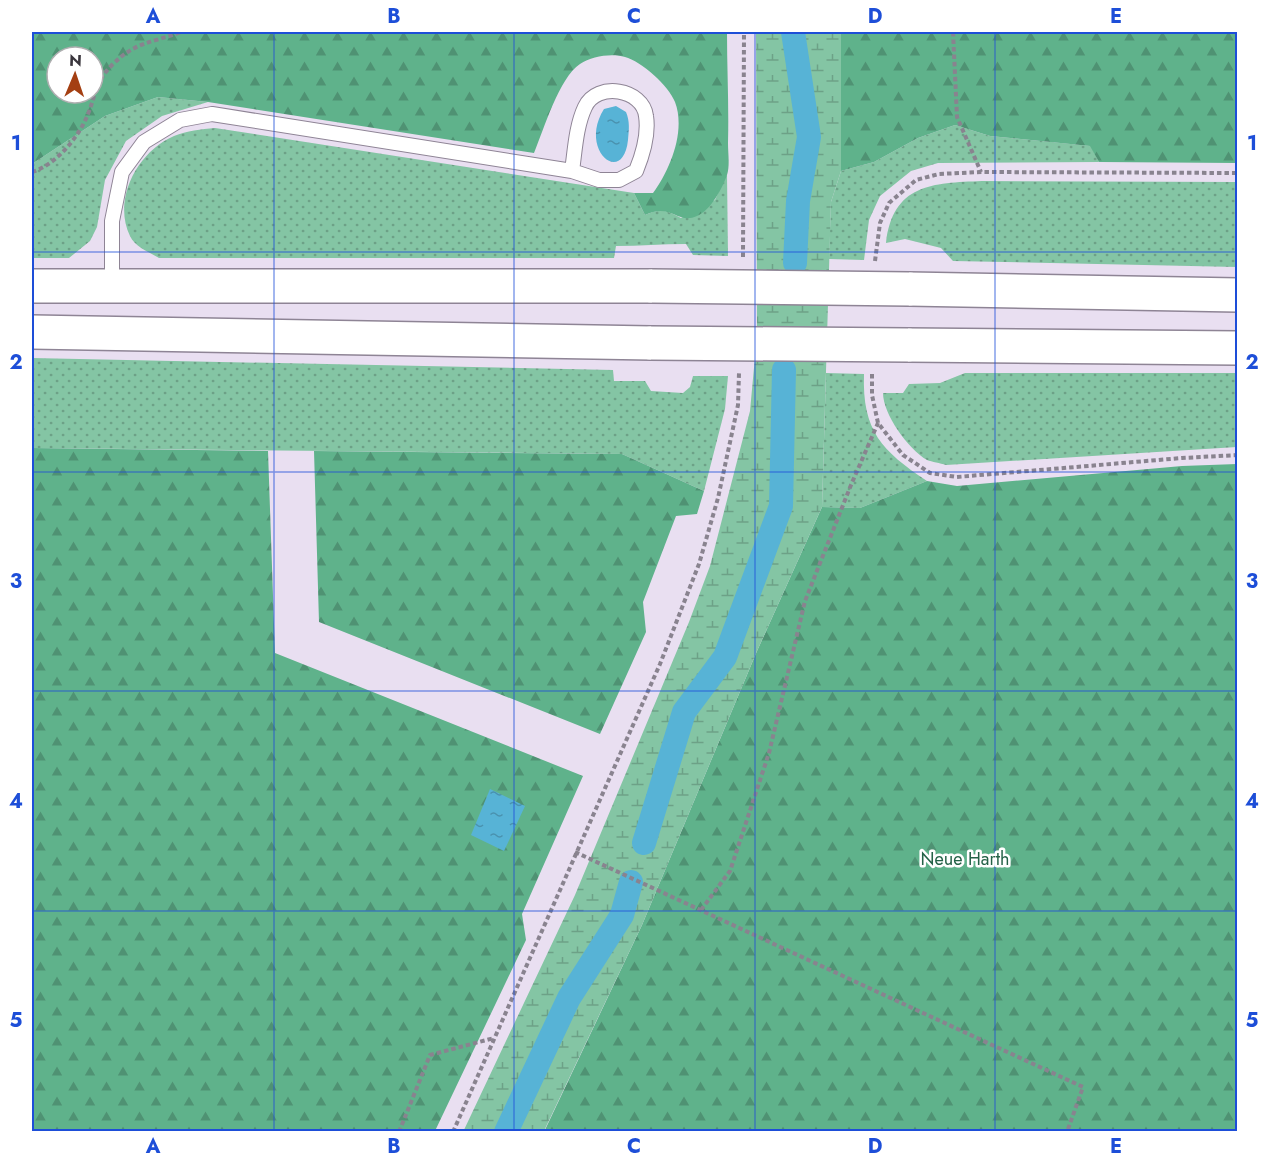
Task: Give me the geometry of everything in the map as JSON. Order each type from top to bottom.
[{"type":"highway","points":[[32,286],[652,286],[1238,295]]},
{"type":"highway","points":[[32,332],[651,343],[1238,348]]},
{"type":"lane","points":[[112,287],[112,221],[122,172],[144,142],[180,120],[212,114],[572,171],[599,180],[619,180],[636,171],[645,149],[646,114],[636,98],[619,91],[601,92],[586,105],[579,127],[572,171]]},
{"type":"path","points":[[32,172],[56,156],[72,141],[88,115],[94,89],[110,67],[125,52],[142,43],[181,32]]},
{"type":"path","points":[[743,257],[744,32]]},
{"type":"path","points":[[953,32],[957,117],[981,172]]},
{"type":"path","points":[[875,261],[880,223],[889,203],[916,180],[939,174],[981,172],[1238,173]]},
{"type":"path","points":[[453,1131],[660,664],[699,564],[718,498],[736,417],[739,374]]},
{"type":"path","points":[[872,374],[872,395],[878,423],[903,455],[930,473],[957,477],[1238,455]]},
{"type":"path","points":[[701,910],[730,871],[769,753],[806,602],[851,485],[878,423]]},
{"type":"path","points":[[575,852],[1083,1087],[1067,1131]]},
{"type":"path","points":[[399,1131],[430,1055],[494,1038]]},
{"type":"green space","points":[[32,32],[727,32],[728,171],[711,204],[702,213],[690,218],[661,211],[645,215],[634,193],[653,193],[659,184],[674,150],[679,125],[678,113],[672,96],[654,75],[631,59],[614,55],[590,59],[572,71],[559,92],[534,153],[208,102],[158,97],[105,116],[32,164]]},
{"type":"green space","points":[[756,32],[841,32],[841,171],[831,202],[822,507],[757,651],[642,925],[544,1131],[463,1132],[575,895],[689,622],[710,566],[750,411],[757,335]]},
{"type":"green space","points":[[841,32],[1237,32],[1237,163],[1099,162],[1090,146],[990,136],[955,125],[918,138],[874,162],[841,171]]},
{"type":"green space","points":[[158,97],[208,102],[162,116],[126,141],[105,180],[97,227],[90,241],[69,258],[32,258],[32,164],[105,116]]},
{"type":"green space","points":[[955,125],[990,136],[1091,146],[1099,162],[938,163],[911,171],[880,196],[869,220],[864,260],[829,259],[831,202],[841,171],[874,162],[918,138]]},
{"type":"green space","points":[[215,128],[634,193],[645,215],[663,211],[681,218],[715,200],[727,174],[728,256],[693,255],[686,244],[616,246],[614,258],[159,258],[132,240],[125,222],[124,207],[132,178],[149,153],[161,143],[184,133]]},
{"type":"green space","points":[[982,181],[1237,182],[1237,267],[953,261],[941,248],[905,239],[886,243],[890,223],[906,198],[931,186]]},
{"type":"green space","points":[[32,358],[613,370],[614,381],[645,381],[651,391],[683,393],[690,387],[693,376],[728,376],[725,409],[704,491],[622,454],[32,448]]},
{"type":"green space","points":[[826,373],[864,374],[867,411],[878,438],[898,460],[927,481],[860,508],[822,507]]},
{"type":"green space","points":[[965,373],[1237,373],[1237,447],[946,465],[927,460],[912,448],[892,421],[883,393],[903,393],[909,384],[940,383]]},
{"type":"green space","points":[[32,448],[268,451],[275,653],[583,776],[522,914],[526,940],[435,1131],[32,1132]]},
{"type":"green space","points":[[314,451],[622,454],[704,491],[697,514],[676,516],[643,602],[646,632],[600,734],[319,622]]},
{"type":"green space","name":"Neue Harth","points":[[1237,464],[1237,1131],[544,1132],[642,925],[757,651],[822,507],[860,508],[927,481],[957,486],[1182,466]]},
{"type":"water","points":[[616,106],[626,112],[629,132],[624,154],[618,161],[611,162],[599,149],[596,138],[597,124],[604,109]]},
{"type":"water","points":[[490,789],[525,806],[504,851],[471,835]]},
{"type":"waterway","points":[[793,32],[809,137],[798,201],[795,263]]},
{"type":"waterway","points":[[644,843],[684,712],[725,657],[781,506],[784,370]]},
{"type":"waterway","points":[[506,1132],[569,998],[622,915],[631,882]]}]
